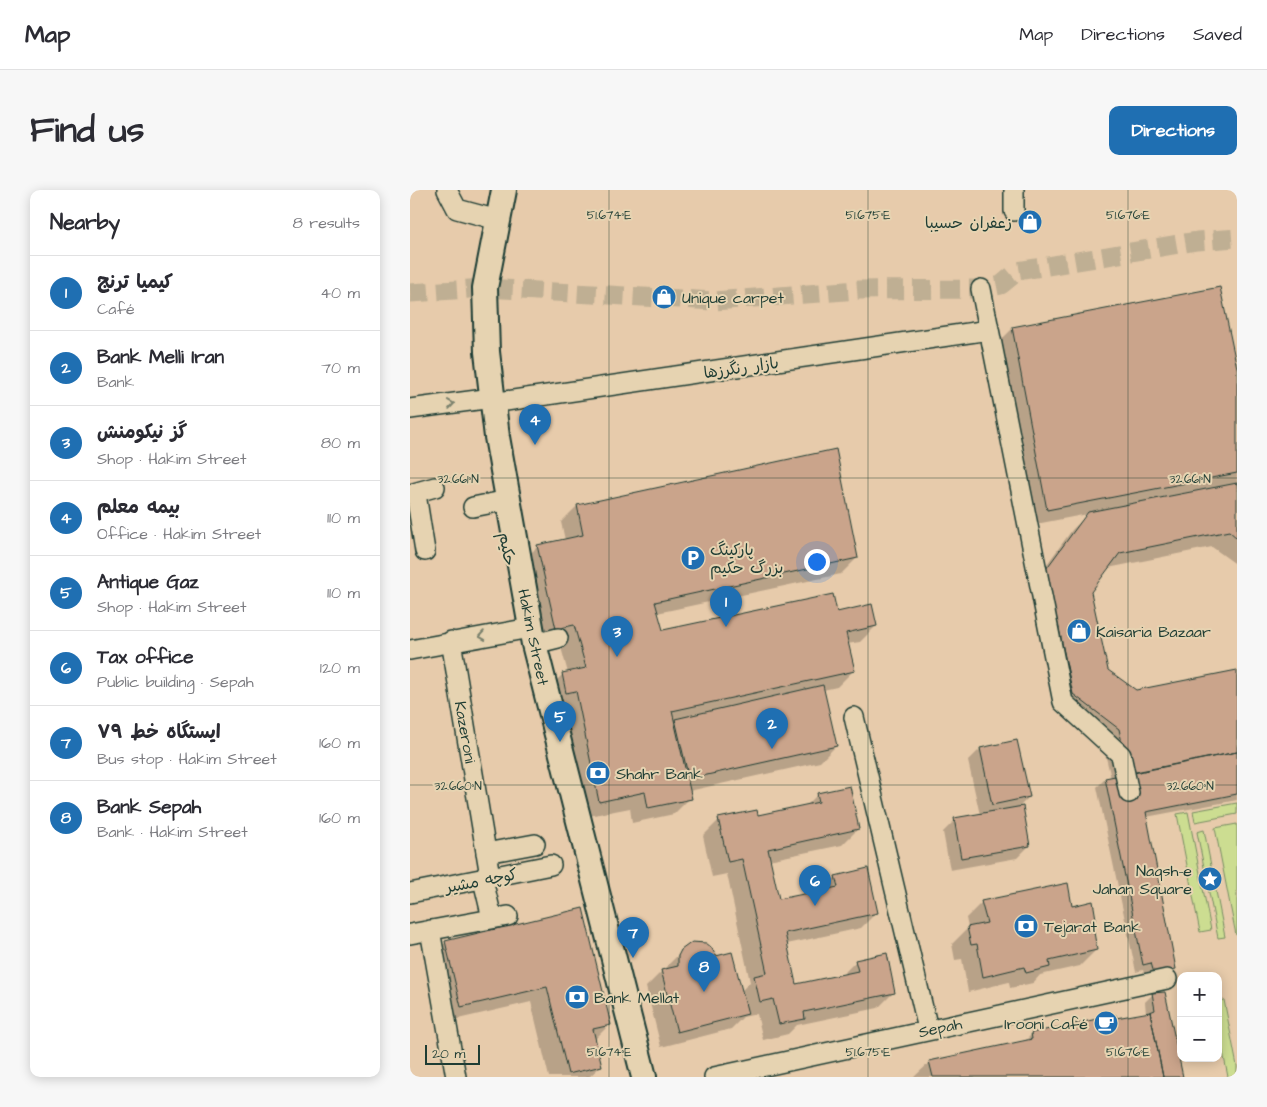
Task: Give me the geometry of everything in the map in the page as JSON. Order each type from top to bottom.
[{"type":"main road","name":"Hakim Street","points":[[504,190],[495,220],[485,288],[490,400],[504,501],[529,634],[644,1077]]},
{"type":"street","points":[[447,190],[457,209],[495,220],[497,190]]},
{"type":"street","points":[[1014,190],[1014,211]]},
{"type":"street","points":[[981,289],[1063,702],[1121,756],[1129,793]]},
{"type":"street","name":"بازار رنگرزها","points":[[410,410],[989,330]]},
{"type":"street","points":[[425,551],[413,494],[435,487]]},
{"type":"street","points":[[473,506],[504,501]]},
{"type":"street","points":[[529,634],[635,1077]]},
{"type":"street","points":[[410,650],[451,641],[529,634],[558,638]]},
{"type":"street","name":"Kazeroni","points":[[451,641],[489,870],[482,880]]},
{"type":"street","points":[[854,717],[928,1029]]},
{"type":"street","points":[[486,853],[535,844]]},
{"type":"street","name":"كوچه مشير","points":[[410,894],[551,865]]},
{"type":"street","points":[[410,934],[500,917],[482,880]]},
{"type":"street","points":[[430,930],[456,1077]]},
{"type":"street","name":"Sepah","points":[[714,1077],[928,1029],[1167,979]]},
{"type":"green space","points":[[1237,803],[1237,814],[1195,822],[1193,811]]},
{"type":"green space","points":[[1188,812],[1211,930],[1200,932],[1177,814]]},
{"type":"green space","points":[[1237,824],[1237,935],[1236,935],[1215,828]]},
{"type":"green space","points":[[1204,830],[1225,937],[1218,938],[1197,832]]},
{"type":"green space","points":[[1224,1000],[1237,1066],[1237,1077],[1228,1077],[1222,1047],[1222,1001]]},
{"type":"building","points":[[1220,287],[1237,368],[1237,473],[1047,510],[1012,327]]},
{"type":"building","points":[[836,449],[858,558],[655,602],[663,630],[833,594],[837,612],[872,604],[877,626],[846,633],[855,671],[672,711],[692,799],[648,808],[645,792],[599,802],[576,691],[566,693],[562,673],[586,668],[574,625],[556,629],[537,545],[583,535],[577,505]]},
{"type":"building","name":"Kaisaria Bazaar","points":[[1237,483],[1237,538],[1229,531],[1120,553],[1091,592],[1108,670],[1136,690],[1237,670],[1237,752],[1129,774],[1119,729],[1073,694],[1046,569],[1088,512]]},
{"type":"building","points":[[823,685],[837,746],[689,779],[675,719]]},
{"type":"building","points":[[1017,740],[1030,797],[992,805],[980,748]]},
{"type":"building","points":[[1237,752],[1237,794],[1146,812],[1176,969],[1154,973],[1151,963],[1143,965],[1105,778]]},
{"type":"building","points":[[850,786],[859,829],[768,849],[779,899],[838,887],[835,876],[868,868],[878,913],[785,933],[796,984],[858,971],[855,960],[887,953],[895,993],[804,1012],[805,1019],[779,1024],[773,999],[760,1002],[754,976],[767,973],[742,859],[728,862],[718,818],[757,810],[758,815],[819,802],[817,793]]},
{"type":"building","points":[[1023,806],[1030,846],[961,858],[954,818]]},
{"type":"building","points":[[1068,883],[1072,906],[1093,901],[1096,919],[1092,920],[1097,950],[1049,961],[1050,967],[1026,973],[1024,967],[983,977],[977,944],[971,945],[967,927],[987,923],[981,901]]},
{"type":"building","name":"Bank Mellat","points":[[583,908],[611,1025],[593,1029],[602,1066],[568,1074],[547,987],[461,1007],[445,941]]},
{"type":"building","points":[[692,942],[706,943],[711,947],[716,956],[732,952],[748,1014],[677,1032],[661,970],[678,966],[678,956],[681,950]]},
{"type":"building","points":[[1165,992],[1177,1049],[1177,1062],[1180,1062],[1183,1077],[1163,1077],[1150,1012],[1155,1010],[1152,993]]},
{"type":"building","points":[[1150,1012],[1163,1077],[933,1077],[929,1061],[1032,1039],[1031,1033],[1116,1015],[1116,1018]]},
{"type":"tunnel","points":[[410,293],[485,288],[714,301],[859,290],[981,289],[1001,285],[1018,271],[1197,241],[1237,238]]},
{"type":"place","name":"زعفران حسیبا","points":[[1030,222]]},
{"type":"place","name":"Unique carpet","points":[[664,297]]},
{"type":"place","name":"بیمه معلم","points":[[535,445]]},
{"type":"place","name":"پارکینگ بزرگ حکیم","points":[[693,558]]},
{"type":"place","name":"کیمیا ترنج","points":[[726,627]]},
{"type":"place","name":"Kaisaria Bazaar","points":[[1079,631]]},
{"type":"place","name":"گز نیکومنش","points":[[617,657]]},
{"type":"place","name":"Antique Gaz","points":[[560,742]]},
{"type":"place","name":"Bank Melli Iran","points":[[772,749]]},
{"type":"place","name":"Shahr Bank","points":[[598,773]]},
{"type":"place","name":"Naqsh-e Jahan Square","points":[[1210,879]]},
{"type":"place","name":"Tax office","points":[[815,906]]},
{"type":"place","name":"Tejarat Bank","points":[[1026,926]]},
{"type":"place","name":"ایستگاه خط ۷۹","points":[[633,958]]},
{"type":"place","name":"Bank Sepah","points":[[704,992]]},
{"type":"place","name":"Bank Mellat","points":[[577,997]]},
{"type":"place","name":"Irooni Café","points":[[1106,1023]]}]
